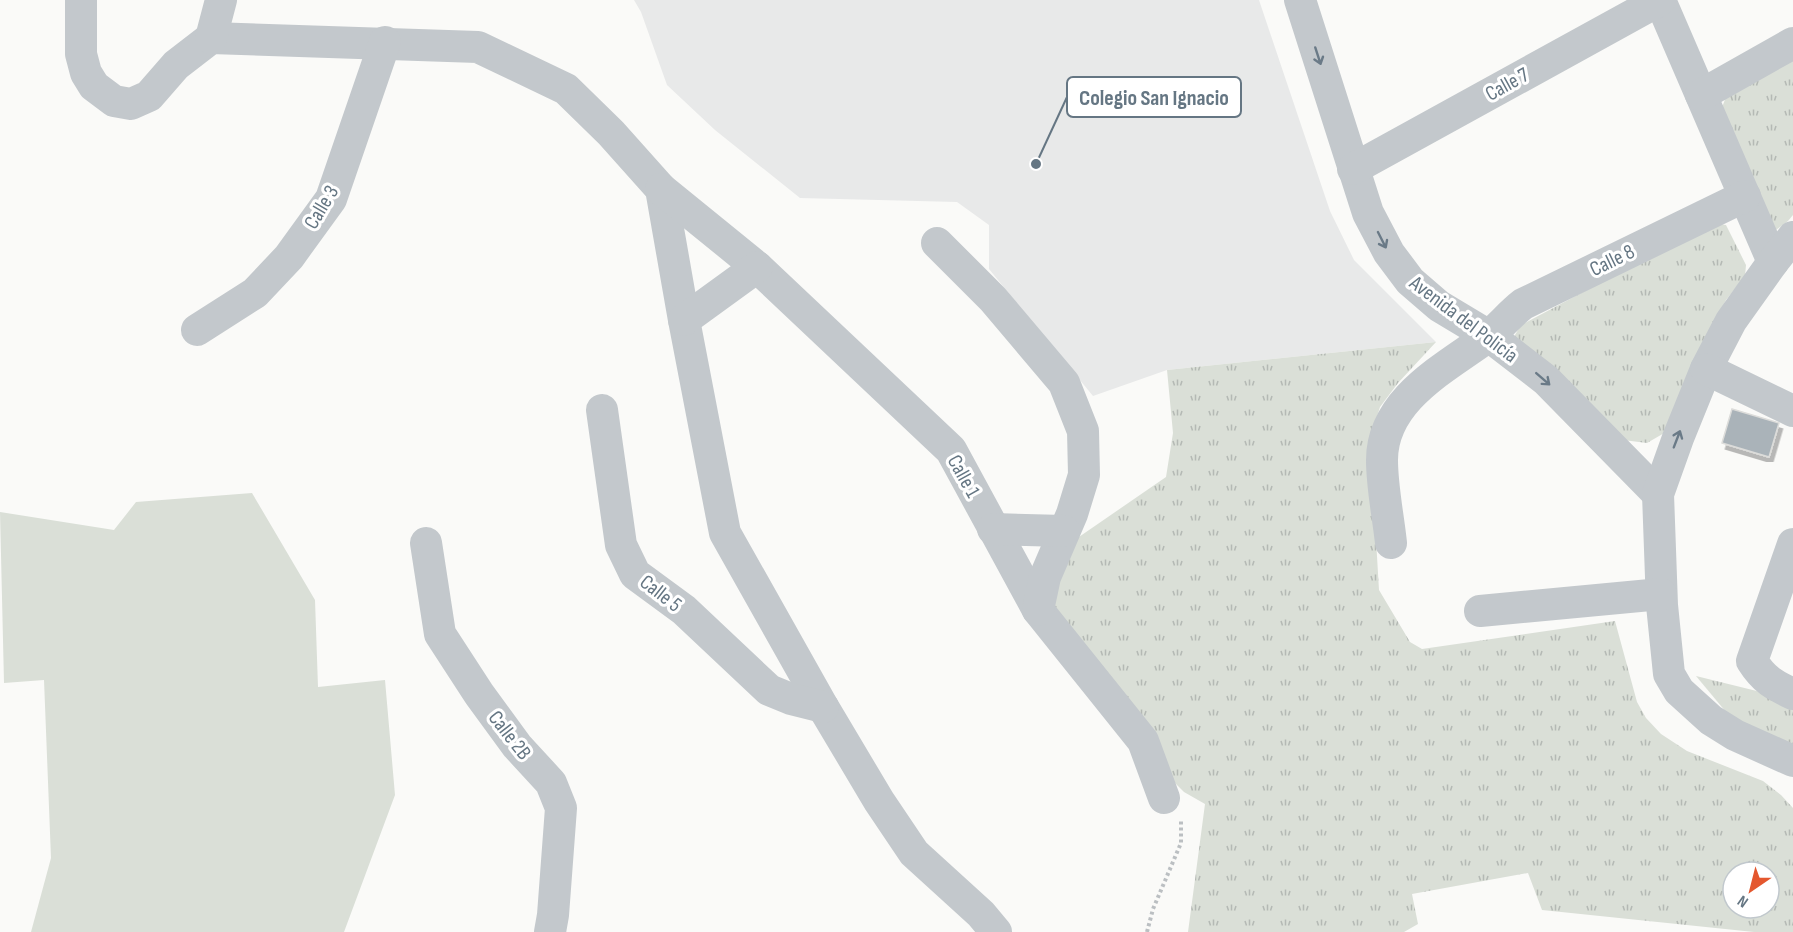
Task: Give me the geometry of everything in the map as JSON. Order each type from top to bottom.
[{"type":"street","points":[[81,0],[81,54],[86,73],[94,86],[114,101],[131,104],[149,96],[176,65],[211,38],[221,0]]},
{"type":"street","name":"Avenida del Policía","points":[[1300,0],[1368,213],[1389,253],[1410,281],[1439,306],[1489,336],[1546,380],[1658,494]]},
{"type":"street","points":[[1660,0],[1773,262]]},
{"type":"street","name":"Calle 7","points":[[1353,169],[1660,0]]},
{"type":"street","name":"Calle 1","points":[[211,38],[385,42],[478,47],[566,89],[611,133],[661,189],[757,267],[951,450],[1038,610],[1143,741],[1164,798]]},
{"type":"street","name":"Calle 3","points":[[197,330],[255,293],[289,257],[331,199],[385,42]]},
{"type":"street","points":[[1701,95],[1793,43]]},
{"type":"street","points":[[661,189],[725,533],[823,707],[879,801],[914,854],[981,914],[996,932]]},
{"type":"street","name":"Calle 8","points":[[1391,543],[1382,458],[1386,438],[1394,418],[1419,385],[1489,336],[1509,314],[1523,304],[1744,196]]},
{"type":"street","points":[[1793,237],[1731,321],[1706,369],[1658,494],[1661,594],[1669,675],[1679,691],[1712,720],[1735,735],[1793,761]]},
{"type":"street","points":[[937,243],[993,299],[1064,383],[1083,431],[1084,476],[1072,514],[1045,577],[1038,610]]},
{"type":"street","points":[[684,320],[757,267]]},
{"type":"street","points":[[1706,369],[1793,411]]},
{"type":"street","name":"Calle 5","points":[[602,410],[621,545],[635,574],[684,610],[769,690],[791,699],[823,707]]},
{"type":"street","points":[[993,529],[1064,531]]},
{"type":"street","name":"Calle 2B","points":[[426,543],[440,634],[478,694],[510,737],[551,783],[561,808],[554,904],[549,932]]},
{"type":"street","points":[[1793,544],[1752,661],[1761,674],[1773,684],[1793,694]]},
{"type":"street","points":[[1480,611],[1661,594]]},
{"type":"path","points":[[1147,932],[1153,909],[1181,843],[1181,820],[1164,798]]},
{"type":"shaded area","points":[[634,0],[1259,0],[1330,211],[1354,260],[1436,342],[1167,370],[1093,396],[989,269],[989,225],[957,202],[800,198],[715,130],[667,85],[641,12]]},
{"type":"green space","points":[[1793,59],[1793,215],[1776,230],[1720,113],[1727,94]]},
{"type":"green space","points":[[1713,223],[1726,225],[1746,265],[1745,276],[1726,300],[1686,381],[1666,432],[1647,443],[1615,439],[1517,347],[1515,335],[1521,325]]},
{"type":"green space","points":[[1436,342],[1398,383],[1380,407],[1372,432],[1379,590],[1410,642],[1422,649],[1615,621],[1637,702],[1646,718],[1661,734],[1687,751],[1763,781],[1793,808],[1793,932],[1754,932],[1542,910],[1528,873],[1412,894],[1418,924],[1404,932],[1188,932],[1205,804],[1184,792],[1160,768],[1034,598],[1060,550],[1166,477],[1173,433],[1167,370]]},
{"type":"green space","points":[[252,493],[315,600],[318,687],[385,680],[395,795],[344,932],[31,932],[51,858],[44,680],[4,683],[0,512],[114,530],[136,502]]},
{"type":"green space","points":[[1696,676],[1793,700],[1793,748],[1731,718]]},
{"type":"building","points":[[1732,409],[1779,423],[1769,457],[1722,443]]},
{"type":"place","name":"Colegio San Ignacio","points":[[1036,164]]}]
